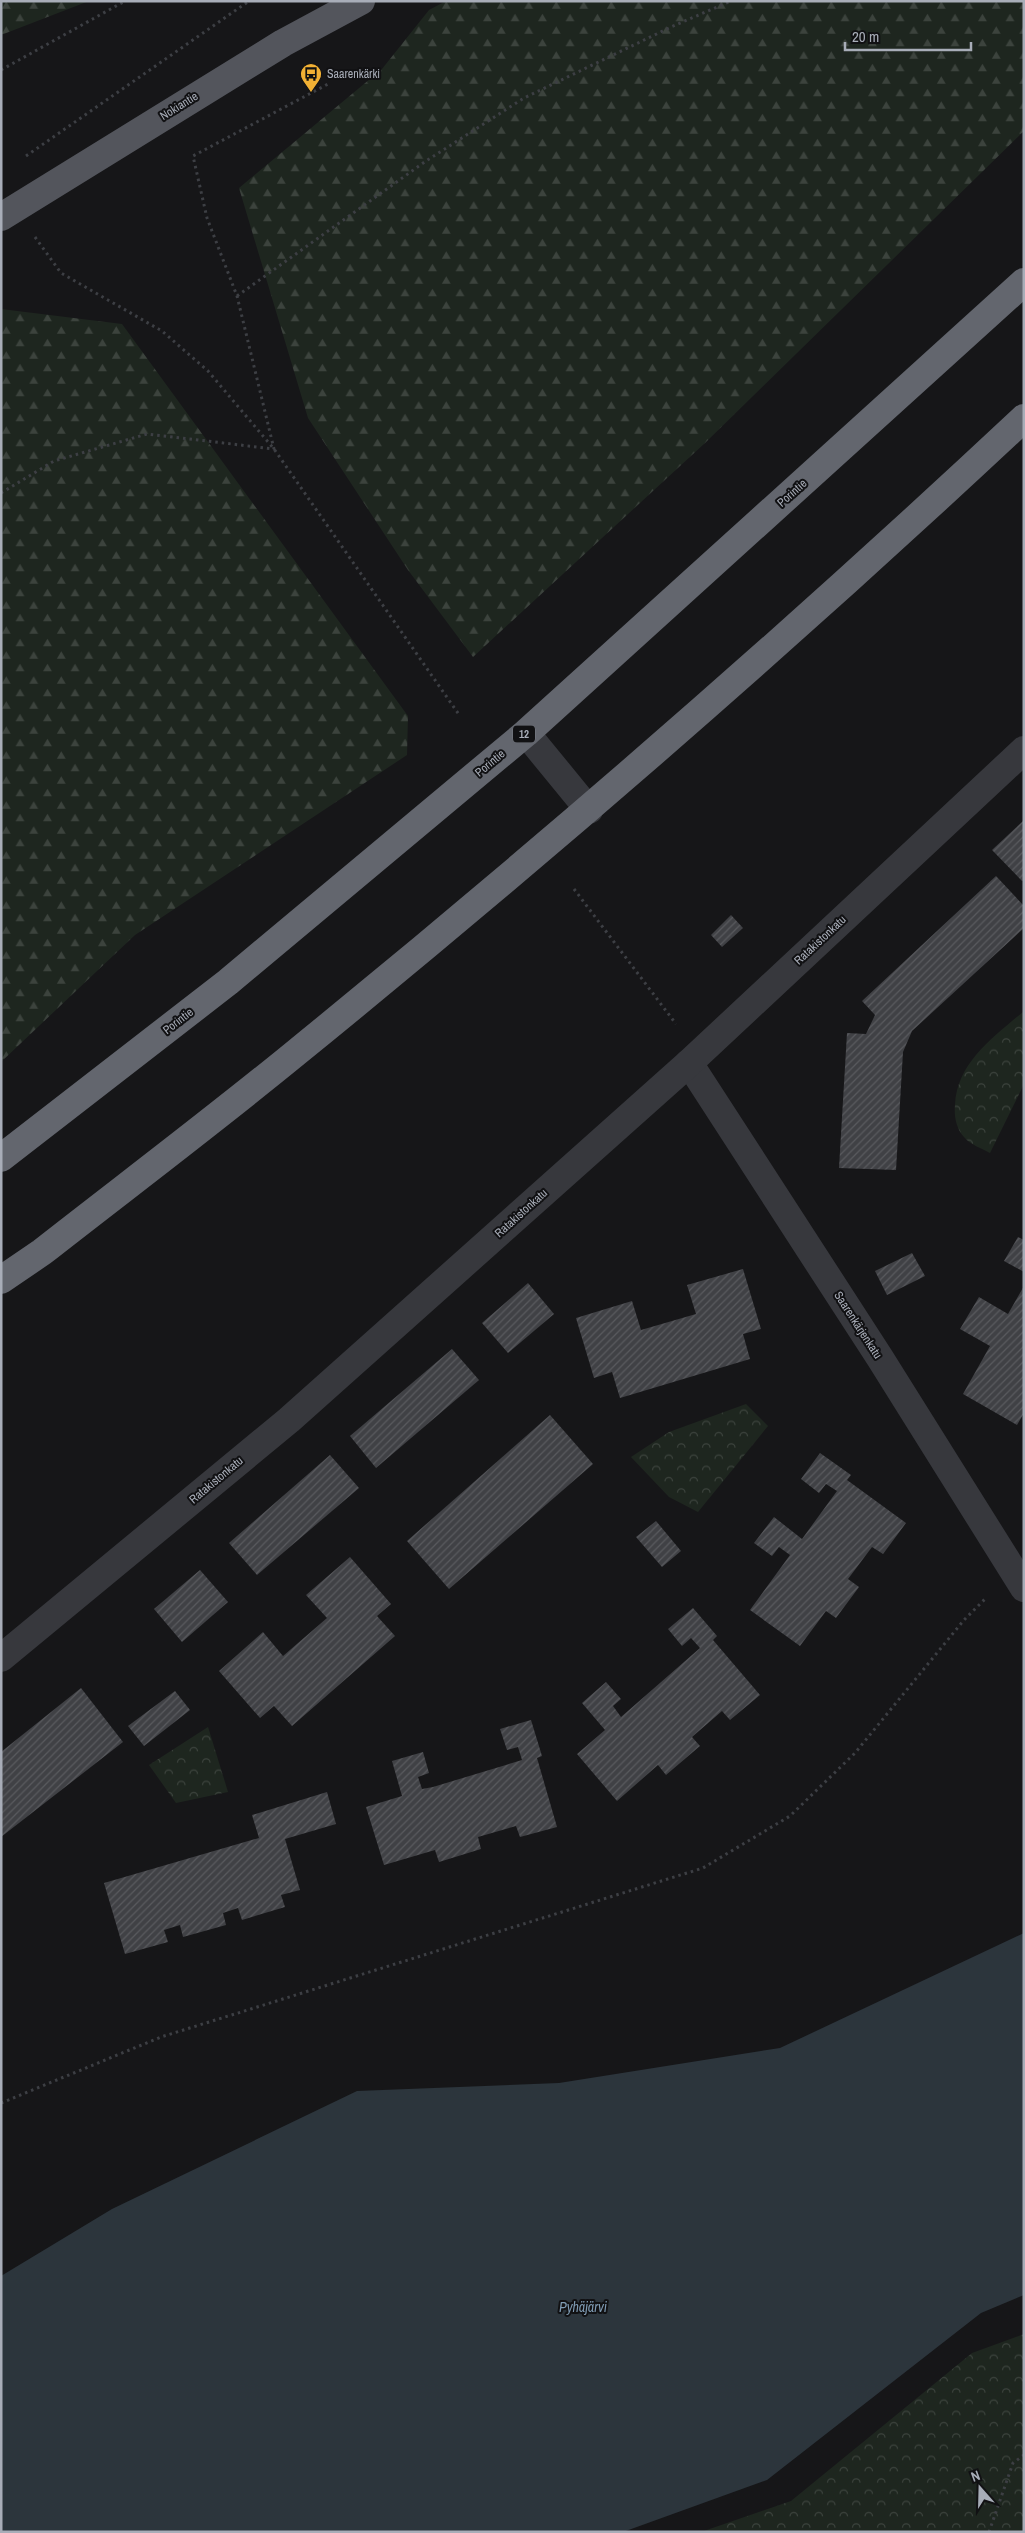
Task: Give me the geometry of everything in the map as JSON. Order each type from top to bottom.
[{"type":"highway","name":"Porintie","points":[[1,1158],[228,982],[526,733],[1024,282]]},
{"type":"highway","points":[[1,1280],[50,1246],[290,1058],[589,810],[944,493],[1024,418]]},
{"type":"main road","name":"Nokiantie","points":[[1,217],[283,43],[360,1]]},
{"type":"street","points":[[526,733],[589,810]]},
{"type":"street","name":"Ratakistonkatu","points":[[1,1658],[289,1420],[689,1063],[1024,750]]},
{"type":"street","name":"Saarenkärjenkatu","points":[[689,1063],[880,1358],[1018,1580]]},
{"type":"path","points":[[1,70],[125,1]]},
{"type":"path","points":[[25,157],[249,1]]},
{"type":"path","points":[[236,296],[426,161],[524,98],[671,27],[731,1]]},
{"type":"path","points":[[274,449],[236,296],[207,218],[193,156],[328,84]]},
{"type":"path","points":[[35,237],[61,273],[162,331],[208,371],[274,449],[460,716]]},
{"type":"path","points":[[1,493],[54,461],[147,434],[274,449]]},
{"type":"path","points":[[574,889],[632,969],[676,1023],[689,1063]]},
{"type":"path","points":[[1,2103],[161,2037],[703,1868],[790,1816],[855,1753],[964,1620],[1018,1580]]},
{"type":"path","points":[[989,2532],[1014,2463],[1024,2455]]},
{"type":"green space","points":[[1,1],[89,1],[1,35]]},
{"type":"green space","points":[[446,1],[1024,1],[1024,131],[705,443],[473,657],[408,570],[308,418],[239,188],[382,69],[429,10]]},
{"type":"green space","points":[[1,309],[122,324],[408,716],[407,755],[135,935],[1,1062]]},
{"type":"green space","points":[[1024,1011],[1024,1084],[990,1153],[969,1142],[959,1130],[955,1113],[957,1090],[962,1076],[979,1052]]},
{"type":"green space","points":[[746,1404],[768,1426],[698,1512],[669,1497],[631,1457],[669,1432]]},
{"type":"green space","points":[[208,1727],[228,1792],[176,1803],[149,1765]]},
{"type":"green space","points":[[1024,2334],[1024,2532],[701,2532],[791,2501],[972,2353]]},
{"type":"water","name":"Pyhäjärvi","points":[[1024,1933],[1024,2295],[981,2313],[767,2480],[623,2532],[1,2532],[1,2276],[112,2209],[357,2091],[559,2083],[780,2048]]},
{"type":"building","points":[[1024,820],[1024,880],[1022,881],[992,850]]},
{"type":"building","points":[[996,876],[1024,906],[1024,928],[912,1031],[903,1052],[896,1170],[839,1168],[847,1033],[866,1034],[875,1015],[862,1001]]},
{"type":"building","points":[[731,915],[743,928],[722,947],[711,935]]},
{"type":"building","points":[[1018,1237],[1024,1240],[1024,1272],[1004,1261]]},
{"type":"building","points":[[912,1253],[925,1276],[887,1295],[875,1271]]},
{"type":"building","points":[[743,1269],[761,1329],[743,1334],[750,1359],[620,1398],[612,1372],[594,1378],[576,1318],[632,1301],[641,1330],[696,1314],[687,1285]]},
{"type":"building","points":[[528,1283],[554,1314],[508,1353],[482,1323]]},
{"type":"building","points":[[1024,1286],[1024,1413],[1017,1425],[963,1394],[990,1346],[960,1329],[979,1297],[1008,1314]]},
{"type":"building","points":[[452,1349],[479,1380],[376,1468],[350,1436]]},
{"type":"building","points":[[550,1415],[593,1464],[449,1589],[407,1541]]},
{"type":"building","points":[[820,1453],[851,1475],[847,1480],[906,1523],[883,1554],[872,1547],[848,1579],[859,1587],[836,1618],[826,1611],[800,1646],[750,1610],[790,1555],[779,1547],[772,1556],[754,1543],[774,1517],[802,1539],[837,1491],[826,1484],[819,1493],[801,1479]]},
{"type":"building","points":[[330,1455],[359,1488],[257,1575],[229,1543]]},
{"type":"building","points":[[656,1521],[681,1551],[662,1567],[636,1537]]},
{"type":"building","points":[[350,1557],[391,1604],[377,1616],[395,1636],[292,1726],[274,1706],[260,1718],[219,1671],[263,1632],[283,1656],[327,1618],[306,1595]]},
{"type":"building","points":[[200,1570],[228,1602],[182,1642],[154,1609]]},
{"type":"building","points":[[693,1608],[717,1636],[713,1640],[760,1695],[730,1720],[722,1711],[692,1737],[700,1746],[666,1775],[658,1765],[617,1801],[577,1754],[605,1730],[582,1703],[606,1682],[621,1699],[613,1706],[621,1717],[700,1648],[691,1638],[682,1646],[668,1629]]},
{"type":"building","points":[[81,1688],[123,1742],[1,1837],[1,1752]]},
{"type":"building","points":[[175,1691],[190,1710],[144,1746],[128,1726]]},
{"type":"building","points":[[531,1720],[542,1756],[537,1758],[557,1827],[520,1837],[516,1826],[478,1837],[481,1849],[439,1862],[435,1850],[384,1865],[366,1807],[402,1796],[392,1761],[423,1752],[429,1773],[418,1777],[422,1789],[433,1787],[522,1760],[518,1747],[507,1750],[500,1729]]},
{"type":"building","points":[[327,1792],[336,1824],[285,1839],[300,1890],[281,1895],[285,1907],[242,1920],[238,1908],[223,1913],[226,1925],[183,1937],[180,1925],[164,1930],[168,1942],[125,1954],[104,1883],[259,1838],[252,1815]]},
{"type":"place","name":"Saarenkärki","points":[[311,93]]}]
